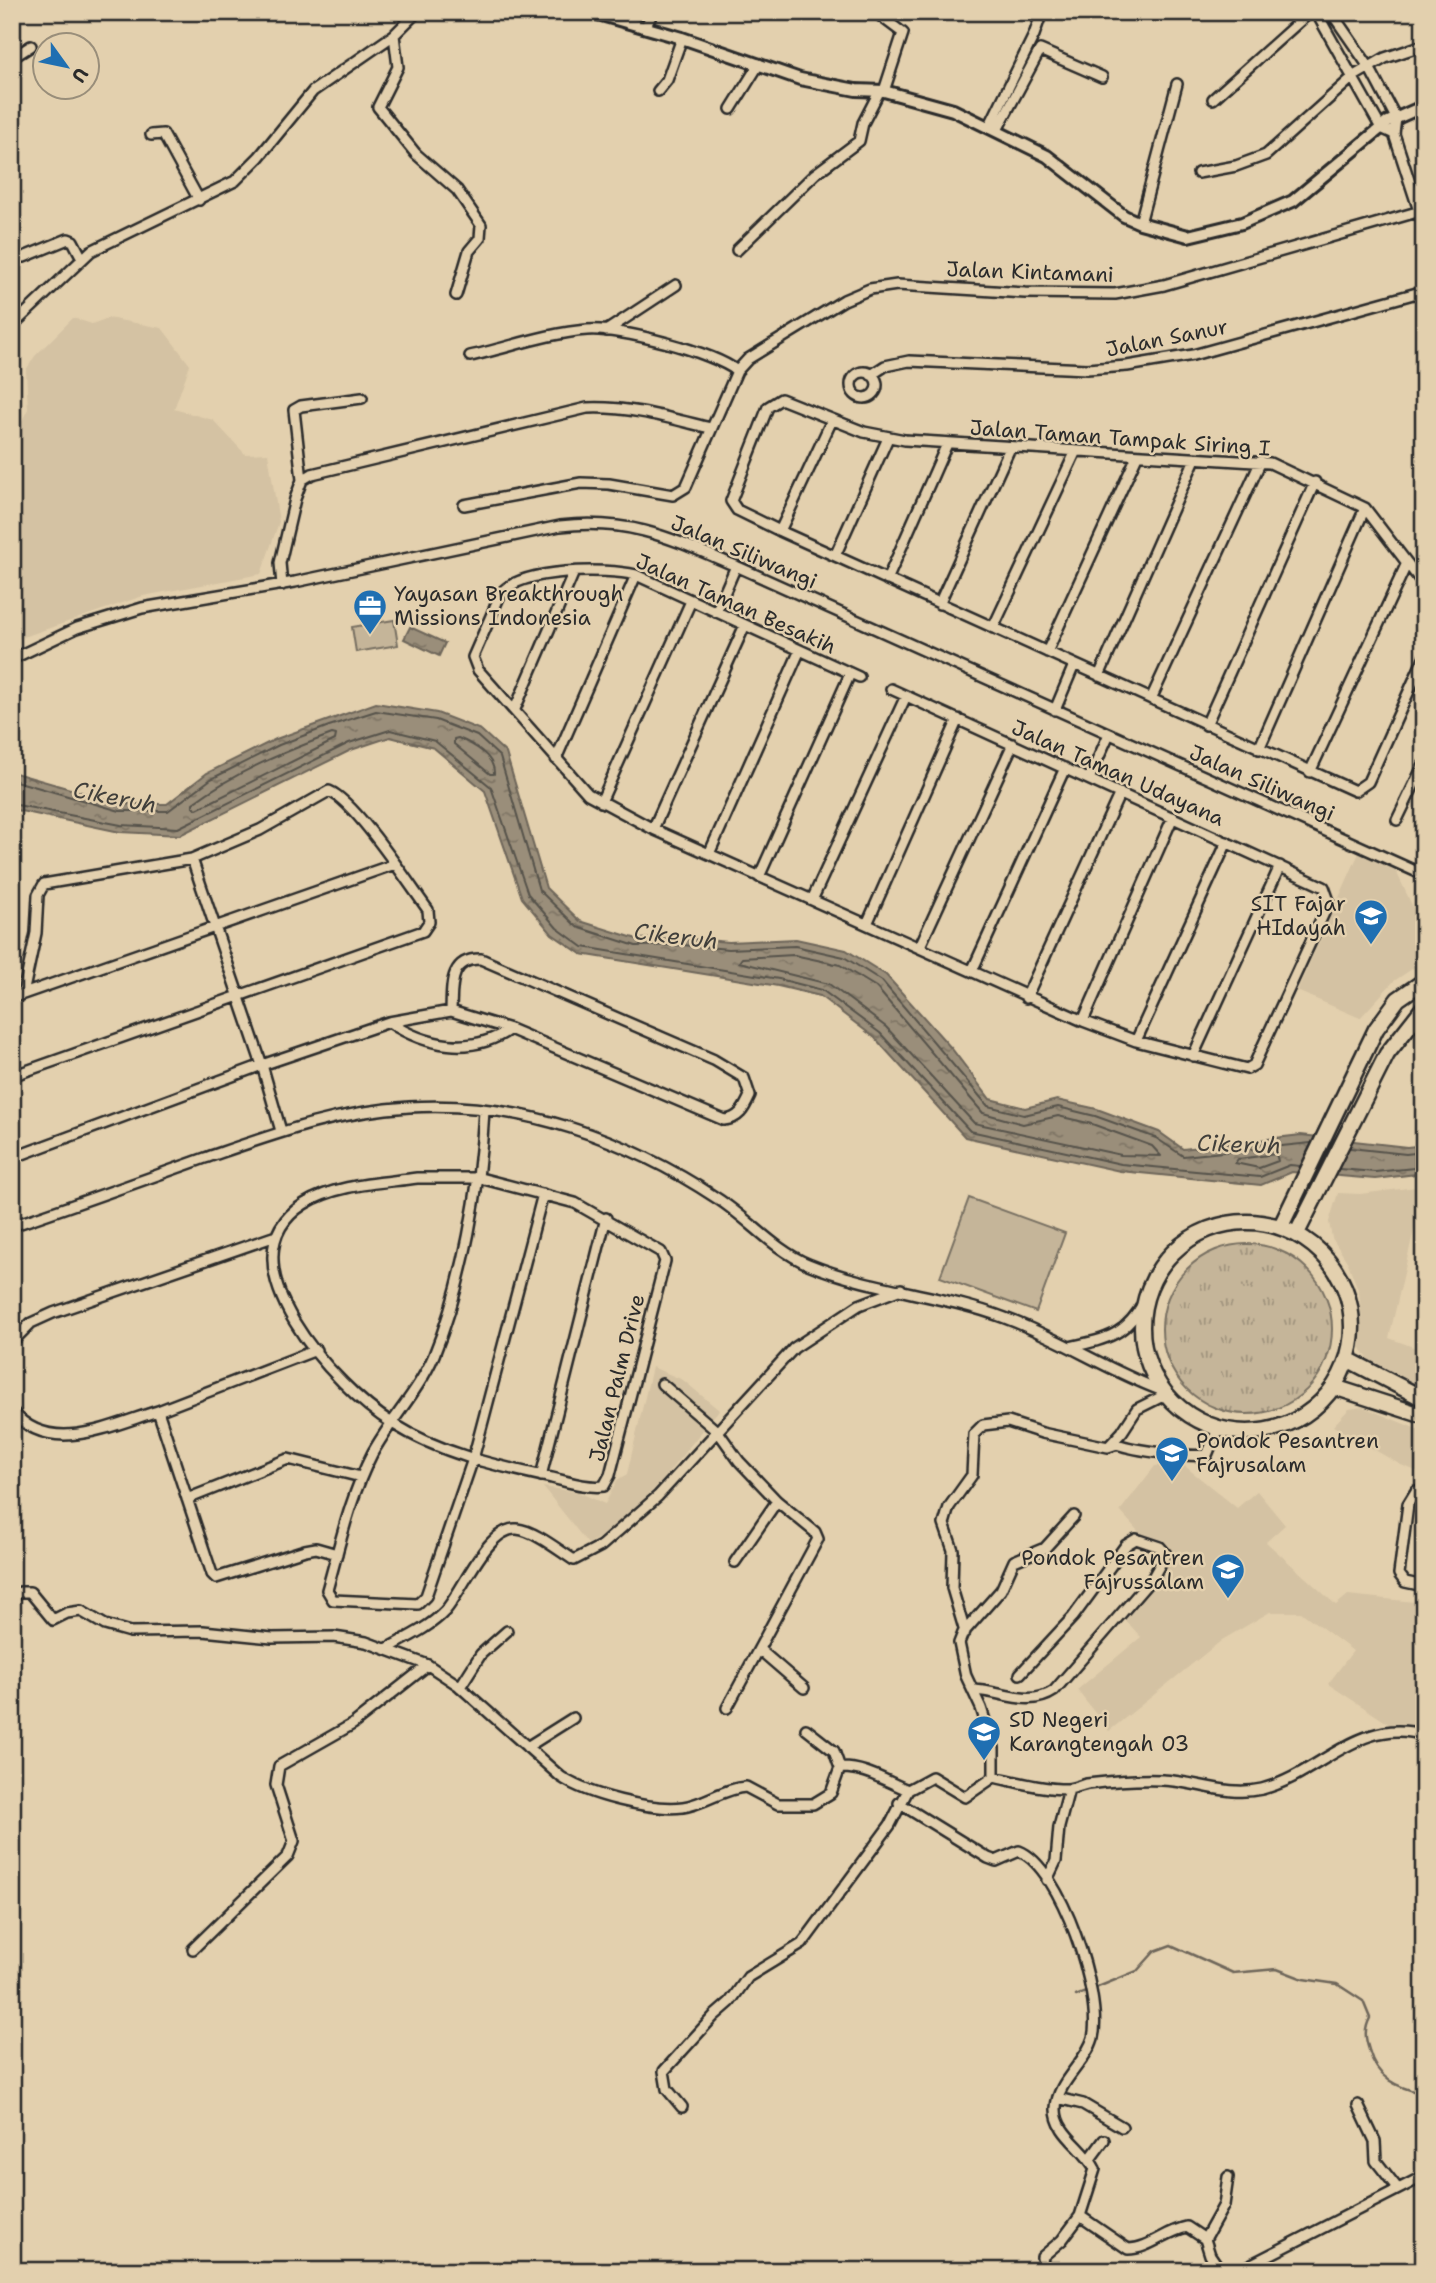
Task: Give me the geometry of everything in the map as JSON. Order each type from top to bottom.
[{"type":"main road","points":[[1281,1226],[1385,1015],[1398,999],[1424,981]]},
{"type":"main road","points":[[1297,1233],[1387,1054],[1424,1007]]},
{"type":"main road","points":[[1247,1221],[1281,1226],[1297,1233],[1320,1250],[1333,1265],[1350,1301],[1353,1330],[1347,1359],[1334,1387],[1305,1414],[1270,1430],[1244,1433],[1218,1429],[1189,1416],[1164,1393],[1150,1371],[1141,1336],[1145,1300],[1159,1268],[1182,1243],[1213,1226],[1247,1221]]},
{"type":"main road","points":[[1347,1359],[1424,1399]]},
{"type":"main road","points":[[1334,1387],[1424,1416]]},
{"type":"street","points":[[12,326],[82,258],[113,238],[199,200],[247,171],[313,91],[394,35],[417,12]]},
{"type":"street","points":[[591,12],[682,38],[817,83],[882,91],[953,110],[1047,156],[1106,203],[1140,223],[1188,236],[1219,230],[1265,214],[1306,193],[1381,128],[1424,106]]},
{"type":"street","points":[[645,28],[653,12]]},
{"type":"street","points":[[737,250],[815,174],[859,141],[863,123],[882,91],[903,33],[876,12]]},
{"type":"street","points":[[993,128],[1042,12]]},
{"type":"street","points":[[1331,12],[1368,67],[1396,118],[1394,134],[1422,211],[1424,226]]},
{"type":"street","points":[[1213,99],[1309,13],[1354,76],[1381,128],[1394,134]]},
{"type":"street","points":[[394,35],[398,66],[378,107],[416,154],[457,190],[481,225],[480,238],[469,251],[456,295]]},
{"type":"street","points":[[658,91],[667,80],[682,38]]},
{"type":"street","points":[[1198,173],[1236,166],[1266,155],[1354,76],[1368,67],[1424,45]]},
{"type":"street","points":[[12,58],[32,46]]},
{"type":"street","points":[[993,128],[1040,50],[1102,77]]},
{"type":"street","points":[[732,109],[760,64]]},
{"type":"street","points":[[1140,223],[1177,84]]},
{"type":"street","points":[[151,135],[163,134],[199,200]]},
{"type":"street","name":"Jalan Kintamani","points":[[737,371],[765,346],[844,300],[870,289],[897,285],[1025,293],[1115,294],[1164,285],[1422,211]]},
{"type":"street","points":[[24,257],[68,239],[73,241],[82,258]]},
{"type":"street","points":[[606,331],[676,285]]},
{"type":"street","name":"Jalan Sanur","points":[[871,375],[885,366],[909,360],[1096,369],[1170,360],[1424,291]]},
{"type":"street","points":[[464,505],[581,483],[609,484],[673,495],[681,493],[737,371],[701,353],[606,331],[586,330],[470,356]]},
{"type":"street","points":[[282,585],[280,563],[302,480],[294,410],[301,405],[362,398]]},
{"type":"street","name":"Jalan Taman Tampak Siring I","points":[[780,531],[737,510],[731,501],[768,407],[781,399],[832,420],[888,438],[1076,453],[1261,461],[1315,482],[1365,508],[1424,585]]},
{"type":"street","points":[[302,480],[339,466],[587,408],[607,407],[653,414],[710,428]]},
{"type":"street","points":[[832,420],[780,531],[1310,772],[1359,791],[1368,782],[1424,658]]},
{"type":"street","points":[[835,556],[888,438]]},
{"type":"street","points":[[887,580],[947,444]]},
{"type":"street","points":[[939,604],[1010,448]]},
{"type":"street","points":[[993,628],[1076,453]]},
{"type":"street","points":[[1047,652],[1137,456]]},
{"type":"street","points":[[1099,676],[1195,459]]},
{"type":"street","points":[[1151,699],[1261,461]]},
{"type":"street","points":[[1206,724],[1315,482]]},
{"type":"street","points":[[1259,748],[1365,508]]},
{"type":"street","name":"Jalan Siliwangi","points":[[12,659],[77,628],[142,608],[282,585],[529,532],[587,523],[643,529],[736,566],[1422,874]]},
{"type":"street","points":[[1310,772],[1407,562]]},
{"type":"street","points":[[716,612],[736,566]]},
{"type":"street","name":"Jalan Taman Besakih","points":[[514,709],[478,670],[473,657],[501,593],[515,583],[574,572],[607,569],[636,575],[854,676],[760,877]]},
{"type":"street","points":[[574,572],[514,709],[572,780],[601,802],[653,829],[920,946],[1026,998],[1136,1041],[1194,1056],[1280,866]]},
{"type":"street","points":[[556,760],[636,575]]},
{"type":"street","points":[[601,802],[691,601]]},
{"type":"street","points":[[653,829],[745,625]]},
{"type":"street","points":[[709,854],[800,650]]},
{"type":"street","points":[[1055,710],[1074,665]]},
{"type":"street","name":"Jalan Taman Udayana","points":[[891,689],[1280,866],[1320,885],[1328,892],[1324,913],[1258,1058],[1247,1069],[1194,1056]]},
{"type":"street","points":[[812,900],[906,696]]},
{"type":"street","points":[[867,924],[958,719]]},
{"type":"street","points":[[1089,779],[1110,734]]},
{"type":"street","points":[[920,946],[1013,744]]},
{"type":"street","points":[[1397,820],[1424,764]]},
{"type":"street","points":[[972,971],[1065,768]]},
{"type":"street","points":[[12,1076],[237,999],[423,931],[429,922],[428,909],[355,813],[336,794],[329,791],[260,830],[192,859],[44,884],[38,895],[36,933],[23,994]]},
{"type":"street","points":[[1026,998],[1120,793]]},
{"type":"street","points":[[1083,1021],[1172,817]]},
{"type":"street","points":[[1136,1041],[1227,842]]},
{"type":"street","points":[[192,859],[237,999],[262,1065],[281,1130]]},
{"type":"street","points":[[1422,874],[1424,863]]},
{"type":"street","points":[[12,998],[395,864]]},
{"type":"street","points":[[12,1158],[262,1065],[389,1022],[451,1011],[510,1029],[724,1120],[737,1116],[750,1096],[744,1078],[714,1060],[481,959],[462,962],[456,970],[451,1011]]},
{"type":"street","points":[[389,1022],[422,1041],[455,1045],[486,1042],[510,1029]]},
{"type":"street","points":[[12,1226],[281,1130],[342,1115],[410,1107],[484,1111],[548,1120],[599,1137],[677,1173],[718,1198],[794,1258],[851,1278],[1006,1318],[1069,1347],[1130,1380],[1164,1393]]},
{"type":"street","points":[[484,1111],[480,1178],[443,1330],[421,1380],[391,1423],[361,1477],[327,1590],[333,1600],[418,1604],[430,1584],[473,1459],[543,1194]]},
{"type":"street","name":"Jalan Palm Drive","points":[[417,1178],[480,1178],[543,1194],[575,1203],[606,1218],[661,1252],[665,1261],[611,1475],[604,1486],[594,1487],[473,1459],[432,1444],[391,1423],[351,1388],[301,1332],[275,1283],[271,1251],[273,1237],[303,1205],[356,1186],[417,1178]]},
{"type":"street","points":[[541,1476],[606,1218]]},
{"type":"street","points":[[12,1342],[31,1323],[53,1313],[273,1237]]},
{"type":"street","points":[[386,1649],[426,1627],[443,1613],[462,1588],[488,1543],[501,1532],[517,1529],[574,1560],[601,1546],[621,1530],[719,1433],[794,1349],[859,1306],[902,1289]]},
{"type":"street","points":[[1069,1347],[1100,1340],[1125,1330],[1145,1300]]},
{"type":"street","points":[[12,1411],[20,1420],[37,1430],[53,1436],[71,1436],[158,1411],[316,1350]]},
{"type":"street","points":[[662,1384],[719,1433],[739,1461],[777,1500],[816,1532],[818,1539],[727,1708]]},
{"type":"street","points":[[1108,1447],[1137,1409],[1164,1393]]},
{"type":"street","points":[[158,1411],[212,1574],[216,1578],[305,1550],[316,1548],[337,1554]]},
{"type":"street","points":[[965,1632],[952,1588],[953,1550],[944,1524],[949,1507],[972,1475],[974,1434],[984,1425],[1008,1422],[1042,1433],[1108,1447],[1117,1444],[1142,1450],[1207,1455],[1218,1429]]},
{"type":"street","points":[[187,1499],[288,1459],[361,1477]]},
{"type":"street","points":[[1420,1492],[1408,1504],[1400,1579],[1424,1586]]},
{"type":"street","points":[[735,1562],[777,1500]]},
{"type":"street","points":[[994,1777],[994,1748],[960,1657],[959,1643],[965,1632],[1001,1590],[1014,1561],[1045,1549],[1073,1516]]},
{"type":"street","points":[[974,1690],[1028,1700],[1043,1699],[1054,1691],[1161,1566],[1166,1554],[1160,1547],[1136,1539],[1126,1545],[1073,1617],[1020,1674]]},
{"type":"street","points":[[12,1597],[20,1592],[30,1592],[53,1620],[67,1613],[81,1611],[114,1629],[130,1632],[203,1631],[272,1638],[334,1637],[366,1642],[428,1665],[460,1687],[551,1770],[578,1788],[608,1797],[682,1807],[746,1787],[778,1804],[813,1804],[831,1793],[840,1768],[834,1751],[806,1729]]},
{"type":"street","points":[[460,1687],[481,1654],[507,1631]]},
{"type":"street","points":[[760,1650],[804,1688]]},
{"type":"street","points":[[193,1949],[288,1856],[294,1841],[276,1785],[279,1766],[353,1724],[428,1665]]},
{"type":"street","points":[[527,1747],[573,1718]]},
{"type":"street","points":[[994,1777],[1009,1782],[1069,1789],[1086,1784],[1166,1780],[1226,1792],[1246,1792],[1287,1780],[1364,1736],[1392,1731],[1424,1735]]},
{"type":"street","points":[[840,1768],[874,1774],[908,1790]]},
{"type":"street","points":[[682,2107],[667,2089],[664,2071],[730,2002],[748,1977],[802,1944],[890,1825],[908,1790],[932,1777],[965,1797],[994,1777]]},
{"type":"street","points":[[1047,1880],[1056,1861],[1059,1827],[1069,1789]]},
{"type":"street","points":[[899,1803],[988,1858],[996,1861],[1019,1851],[1028,1855],[1056,1892],[1092,1988],[1095,2026],[1092,2041],[1058,2098],[1057,2118],[1063,2131],[1090,2159],[1095,2169],[1080,2216],[1062,2240],[1042,2257],[1044,2271]]},
{"type":"street","points":[[1058,2098],[1083,2104],[1122,2127]]},
{"type":"street","points":[[1358,2105],[1375,2141],[1376,2161],[1398,2189]]},
{"type":"street","points":[[1090,2159],[1104,2140]]},
{"type":"street","points":[[1205,2238],[1224,2205],[1228,2176]]},
{"type":"street","points":[[1238,2271],[1424,2176]]},
{"type":"street","points":[[1080,2216],[1128,2249],[1140,2247],[1172,2230],[1187,2227],[1205,2238],[1210,2255],[1222,2271]]},
{"type":"shaded area","points":[[73,318],[92,324],[108,318],[162,328],[190,365],[174,409],[213,420],[245,454],[268,453],[279,522],[261,574],[143,596],[12,641],[12,440],[28,409],[26,370],[35,356]]},
{"type":"shaded area","name":"SIT Fajar HIdayah","points":[[1359,853],[1396,871],[1424,931],[1424,961],[1394,981],[1360,1018],[1297,991]]},
{"type":"shaded area","points":[[1424,1186],[1389,1338],[1424,1351],[1424,1391],[1370,1362],[1359,1345],[1362,1323],[1359,1292],[1348,1263],[1332,1238],[1329,1222],[1338,1193],[1360,1194]]},
{"type":"shaded area","points":[[652,1367],[683,1380],[719,1410],[660,1483],[612,1530],[588,1544],[543,1487],[578,1492],[605,1504],[617,1480],[627,1474]]},
{"type":"shaded area","points":[[1363,1407],[1424,1432],[1424,1474],[1401,1465],[1333,1426],[1349,1409]]},
{"type":"shaded area","name":"Pondok Pesantren Fajrussalam","points":[[1181,1463],[1237,1508],[1257,1491],[1285,1525],[1266,1542],[1336,1605],[1348,1595],[1424,1603],[1424,1733],[1392,1726],[1328,1684],[1353,1651],[1301,1612],[1270,1612],[1222,1640],[1109,1731],[1077,1690],[1141,1637],[1115,1609],[1165,1561],[1120,1511],[1155,1466]]},
{"type":"green space","points":[[394,620],[398,645],[356,652],[352,627]]},
{"type":"green space","points":[[969,1198],[1065,1233],[1036,1312],[940,1277]]},
{"type":"green space","points":[[1247,1244],[1279,1251],[1294,1258],[1307,1269],[1318,1282],[1325,1297],[1332,1329],[1325,1361],[1318,1376],[1307,1389],[1294,1400],[1279,1407],[1247,1414],[1215,1407],[1200,1400],[1187,1389],[1176,1376],[1169,1361],[1162,1329],[1169,1297],[1176,1282],[1187,1269],[1200,1258],[1215,1251]]},
{"type":"water","points":[[410,627],[445,643],[439,656],[404,639]]},
{"type":"water","name":"Cikeruh","points":[[376,703],[437,713],[481,730],[506,753],[546,888],[580,921],[637,939],[682,938],[729,942],[796,939],[846,950],[886,975],[952,1049],[990,1099],[1025,1108],[1057,1100],[1097,1109],[1159,1132],[1183,1149],[1301,1135],[1407,1147],[1424,1145],[1424,1173],[1375,1179],[1292,1172],[1261,1185],[1120,1171],[965,1137],[875,1038],[820,996],[778,986],[581,954],[552,934],[522,898],[485,791],[434,748],[390,737],[351,750],[180,835],[120,832],[16,810],[12,812],[12,772],[122,804],[167,804],[207,773],[276,739]]},
{"type":"waterway","points":[[1076,1996],[1137,1971],[1155,1951],[1171,1945],[1233,1973],[1277,1969],[1303,1979],[1337,1984],[1363,2001],[1370,2018],[1366,2030],[1367,2041],[1377,2068],[1396,2085],[1424,2094]]},
{"type":"place","name":"Yayasan Breakthrough Missions Indonesia","points":[[370,636]]},
{"type":"place","name":"SIT Fajar HIdayah","points":[[1371,946]]},
{"type":"place","name":"Pondok Pesantren Fajrusalam","points":[[1172,1483]]},
{"type":"place","name":"Pondok Pesantren Fajrussalam","points":[[1228,1600]]},
{"type":"place","name":"SD Negeri Karangtengah 03","points":[[984,1762]]}]
